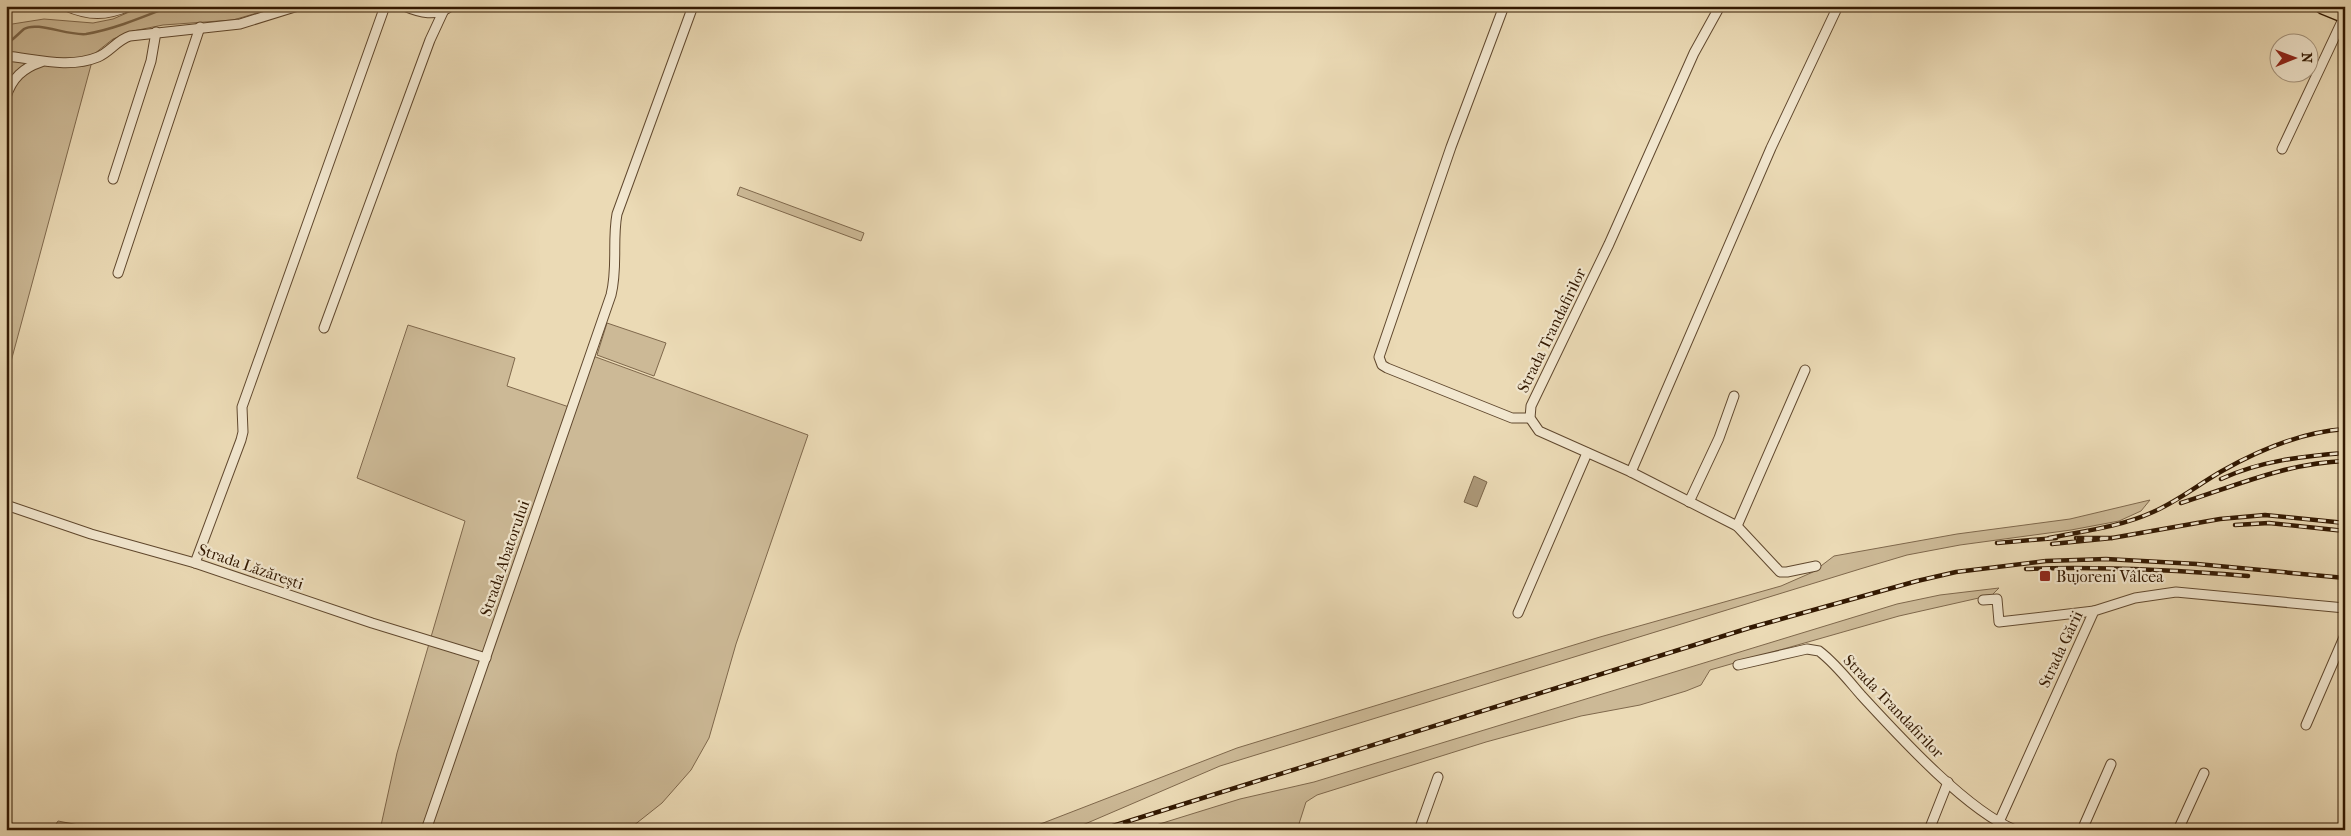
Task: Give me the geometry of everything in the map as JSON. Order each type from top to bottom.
[{"type":"highway","points":[[2323,6],[2345,16]]},
{"type":"street","points":[[66,6],[86,14],[97,15],[113,13],[128,6]]},
{"type":"street","points":[[6,56],[77,63],[101,56],[122,39],[156,32],[240,24],[298,6]]},
{"type":"street","points":[[195,563],[241,440],[243,432],[242,407],[385,6]]},
{"type":"street","points":[[404,6],[429,13],[443,12]]},
{"type":"street","points":[[324,328],[430,40],[443,12],[451,6]]},
{"type":"street","name":"Strada Abatorului","points":[[426,830],[611,295],[615,278],[615,227],[617,214],[693,6]]},
{"type":"street","points":[[1504,6],[1451,147],[1379,357],[1382,364],[1387,368],[1512,418],[1530,418]]},
{"type":"street","name":"Strada Trandafirilor","points":[[1720,6],[1694,53],[1609,244],[1531,406],[1530,418],[1538,431],[1631,472],[1737,526],[1780,572],[1816,566]]},
{"type":"street","points":[[1631,472],[1771,148],[1838,6]]},
{"type":"street","points":[[2282,150],[2345,16]]},
{"type":"street","points":[[118,273],[200,27]]},
{"type":"street","points":[[113,179],[151,61],[156,32]]},
{"type":"street","points":[[6,97],[15,77],[31,65],[44,60]]},
{"type":"street","points":[[1737,526],[1805,370]]},
{"type":"street","points":[[1690,502],[1719,438],[1734,396]]},
{"type":"street","points":[[1518,613],[1587,452]]},
{"type":"street","name":"Strada Lăzărești","points":[[6,505],[91,534],[195,563],[372,623],[486,658]]},
{"type":"street","name":"Strada Gării","points":[[1999,822],[2094,611],[2134,598],[2176,592],[2345,608]]},
{"type":"street","points":[[1983,600],[1997,599],[1999,622],[2094,611]]},
{"type":"street","points":[[2306,724],[2345,635]]},
{"type":"street","name":"Strada Trandafirilor","points":[[1738,665],[1807,649],[1819,651],[1878,714],[1948,782],[1999,822],[2015,830]]},
{"type":"street","points":[[2082,830],[2112,764]]},
{"type":"street","points":[[2178,830],[2204,773]]},
{"type":"street","points":[[1419,830],[1438,778]]},
{"type":"street","points":[[1929,830],[1948,782]]},
{"type":"shaded area","points":[[143,6],[281,6],[233,20],[163,25],[133,31],[113,39],[94,54],[6,380],[6,25],[44,19],[93,23],[113,19]]},
{"type":"shaded area","points":[[740,187],[864,233],[861,241],[737,195]]},
{"type":"shaded area","points":[[607,323],[666,343],[654,376],[597,355]]},
{"type":"shaded area","points":[[408,325],[515,358],[507,386],[575,409],[593,356],[808,435],[736,644],[709,738],[691,770],[662,803],[628,830],[380,830],[397,753],[465,521],[357,478]]},
{"type":"shaded area","points":[[1474,476],[1487,482],[1477,507],[1464,502]]},
{"type":"shaded area","points":[[2150,500],[2141,511],[2119,521],[1907,555],[1220,766],[1071,830],[1025,830],[1237,748],[1600,637],[1781,586],[1813,572],[1834,556],[1957,534],[2070,519]]},
{"type":"shaded area","points":[[1999,588],[1992,595],[1899,616],[1710,670],[1701,685],[1640,705],[1581,716],[1486,742],[1317,795],[1306,802],[1297,830],[1140,830],[1240,799],[1314,782],[1897,604],[1940,595]]},
{"type":"shaded area","points":[[58,821],[84,826],[91,830],[52,830]]},
{"type":"waterway","points":[[6,44],[24,29],[30,27],[86,34],[118,26],[171,6]]},
{"type":"railway","points":[[2049,538],[2102,528],[2140,517],[2162,508],[2222,471],[2266,449],[2297,438],[2345,429]]},
{"type":"railway","points":[[2221,479],[2251,468],[2282,460],[2345,453]]},
{"type":"railway","points":[[2181,503],[2282,471],[2302,466],[2345,461]]},
{"type":"railway","points":[[2112,538],[2220,519],[2265,515],[2345,523]]},
{"type":"railway","points":[[2235,525],[2269,523],[2345,531]]},
{"type":"railway","points":[[1997,543],[2056,538]]},
{"type":"railway","points":[[2052,544],[2112,538],[2076,538]]},
{"type":"railway","points":[[1100,830],[1749,628],[1956,572],[2046,561],[2106,559],[2197,564],[2345,578]]},
{"type":"railway","points":[[2026,569],[2137,569],[2248,576]]},
{"type":"railway","points":[[6,825],[16,830]]},
{"type":"place","name":"Bujoreni Vâlcea","points":[[2045,576]]}]
